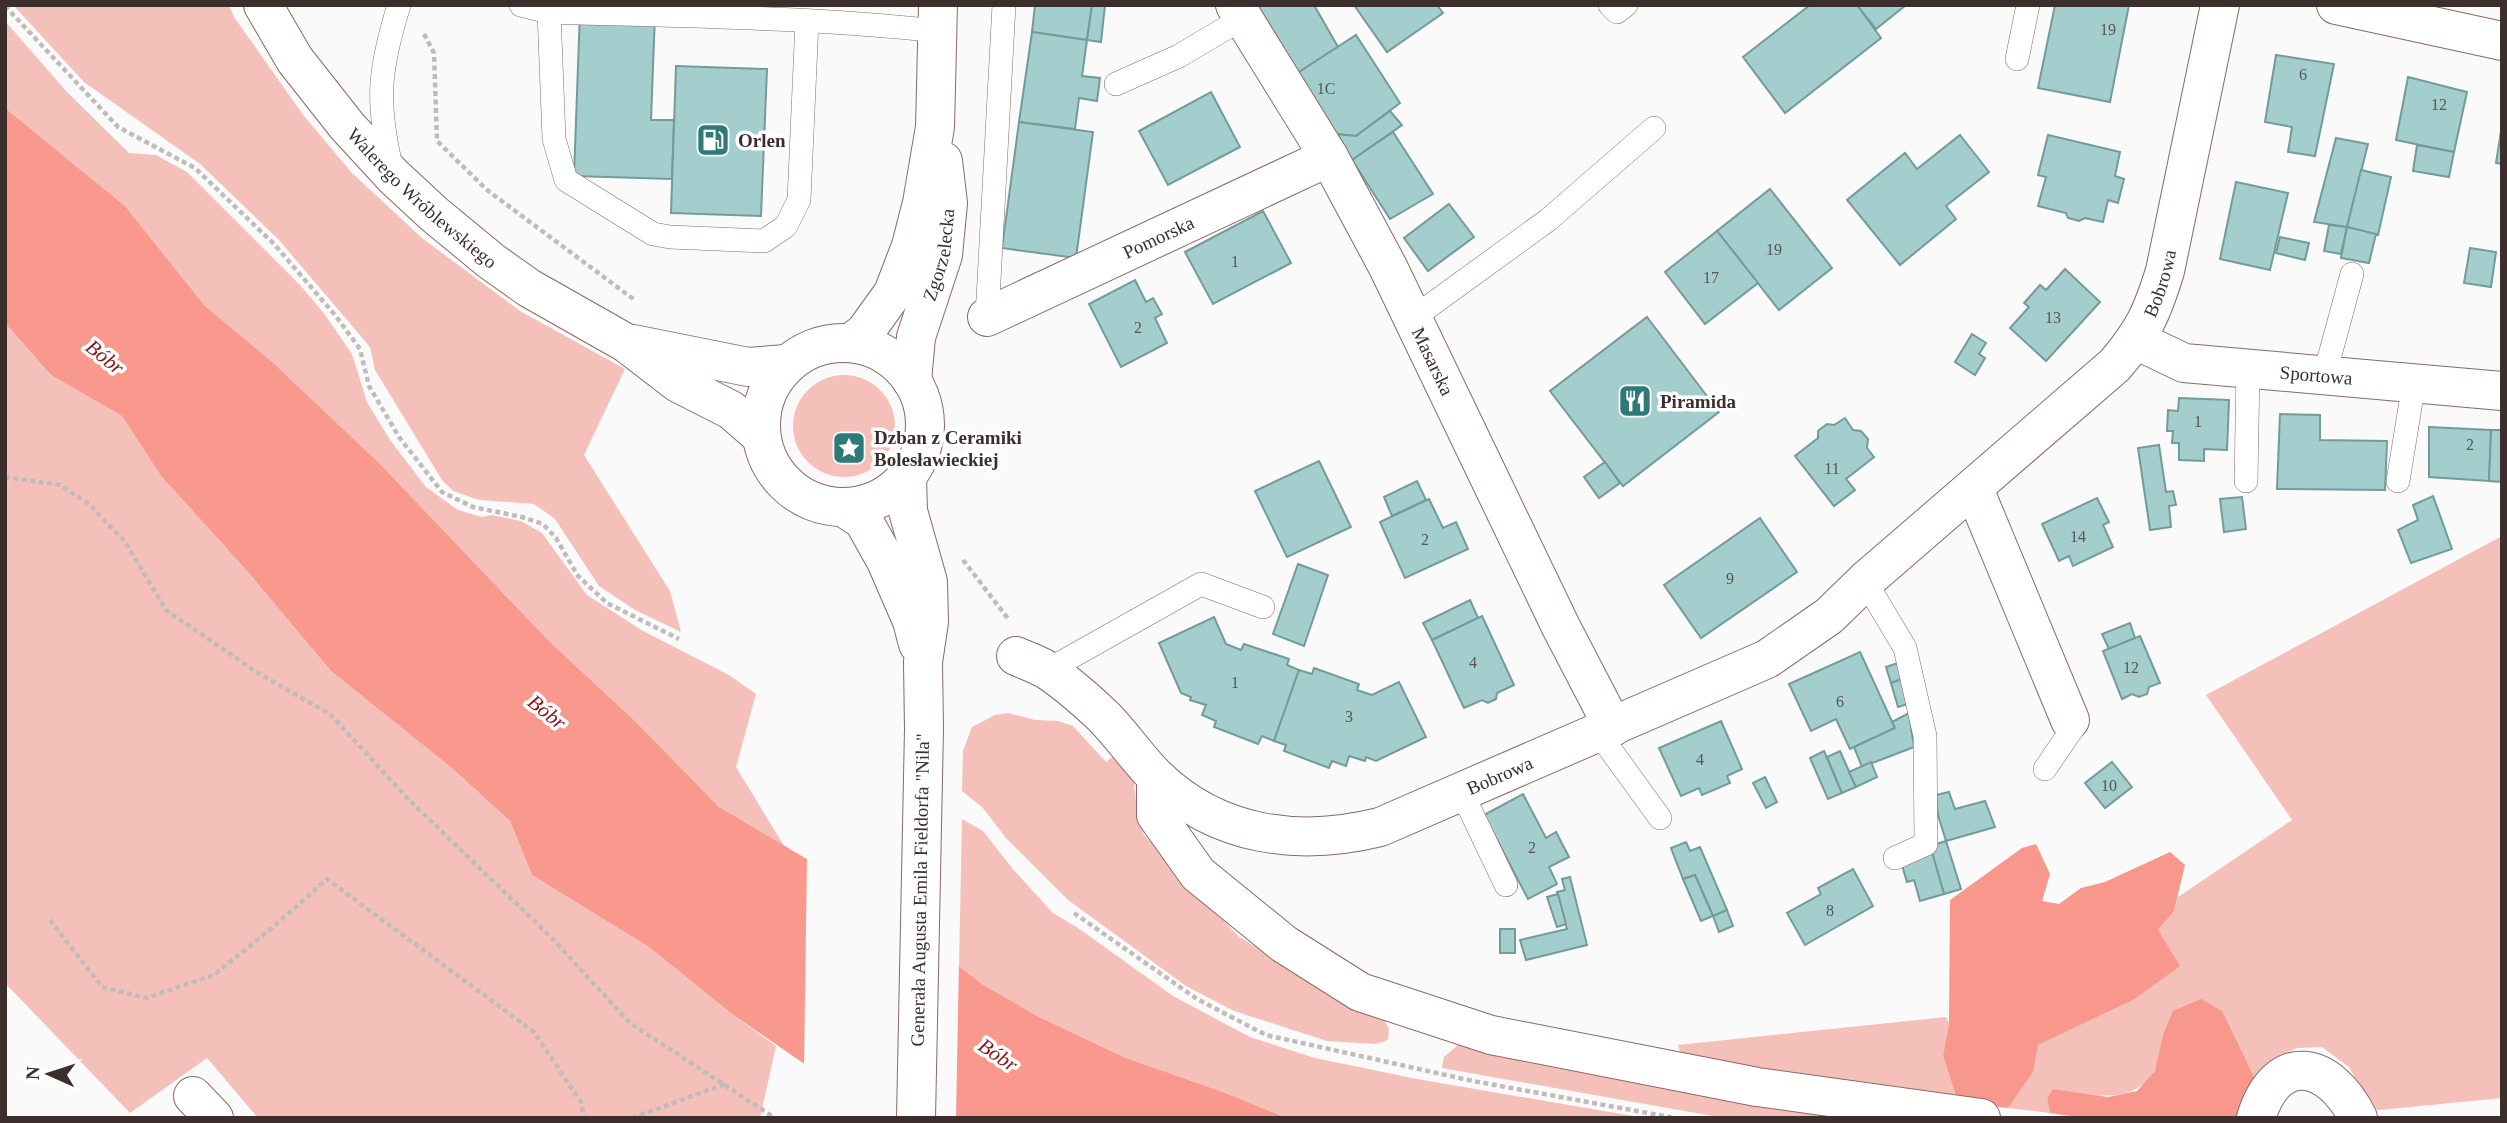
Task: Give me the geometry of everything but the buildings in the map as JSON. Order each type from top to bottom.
[{"type":"street","name":"Walerego Wróblewskiego","points":[[263,5],[295,60],[347,126],[433,214],[500,268],[557,306],[626,343],[678,383],[731,410],[761,436]]},
{"type":"street","name":"Bobrowa","points":[[1032,663],[1103,717],[1156,778],[1208,816],[1254,831],[1302,838],[1345,836],[1380,827],[1767,659],[1829,616],[2115,365],[2136,340],[2153,309],[2165,271],[2220,5]]},
{"type":"street","points":[[2336,5],[2502,41]]},
{"type":"street","name":"Masarska","points":[[1239,12],[1329,158],[1413,318],[1561,627],[1606,730]]},
{"type":"street","name":"Zgorzelecka","points":[[852,342],[865,332],[893,293],[911,246],[922,203],[934,127],[937,18]]},
{"type":"street","name":"Zgorzelecka","points":[[912,381],[916,337],[943,255],[948,203],[943,164],[934,127]]},
{"type":"street","name":"Pomorska","points":[[987,317],[1329,158]]},
{"type":"street","name":"Sportowa","points":[[2136,340],[2184,363],[2502,391]]},
{"type":"street","points":[[852,342],[886,354],[912,381],[925,413],[925,436],[907,477],[894,490],[862,505],[843,508],[825,505],[800,495],[780,477],[766,454],[760,420],[770,387],[786,364],[818,347],[852,342]]},
{"type":"street","name":"Walerego Wróblewskiego","points":[[626,343],[748,367],[786,364]]},
{"type":"street","name":"Generała Augusta Emila Fieldorfa \"Nila\"","points":[[907,477],[908,511],[928,582],[929,622],[923,662],[916,1118]]},
{"type":"street","points":[[1973,489],[2070,720]]},
{"type":"street","name":"Generała Augusta Emila Fieldorfa \"Nila\"","points":[[843,508],[863,520],[886,561],[912,621],[923,662]]},
{"type":"street","points":[[1156,778],[1156,815],[1198,874],[1284,944],[1360,992],[1491,1035],[1757,1087],[1980,1118]]},
{"type":"street","points":[[2256,1118],[2266,1091],[2288,1074],[2304,1069],[2322,1074],[2349,1099],[2358,1118]]},
{"type":"lane","points":[[393,176],[382,126],[380,89],[385,49],[399,5]]},
{"type":"lane","points":[[521,5],[549,12],[884,24],[937,18]]},
{"type":"lane","points":[[987,317],[1004,5]]},
{"type":"lane","points":[[1610,5],[1617,12],[1626,5]]},
{"type":"lane","points":[[2017,59],[2028,5]]},
{"type":"lane","points":[[549,12],[554,139],[566,180],[653,234],[764,241],[786,226],[799,200],[807,20]]},
{"type":"lane","points":[[1116,84],[1179,56],[1239,12]]},
{"type":"lane","points":[[1413,318],[1548,220],[1654,128]]},
{"type":"lane","points":[[2324,377],[2352,274]]},
{"type":"lane","points":[[2246,481],[2248,370]]},
{"type":"lane","points":[[2398,481],[2414,383]]},
{"type":"lane","points":[[1865,582],[1905,648],[1925,736],[1926,844],[1895,858]]},
{"type":"lane","points":[[1032,663],[1201,584],[1263,607]]},
{"type":"lane","points":[[2045,769],[2075,725],[2070,720]]},
{"type":"lane","points":[[1606,730],[1660,818]]},
{"type":"lane","points":[[1462,793],[1506,886]]},
{"type":"path","points":[[5,6],[118,127],[195,168],[274,244],[360,349],[369,386],[399,438],[442,492],[473,507],[543,524],[556,538],[578,576],[607,603],[679,639]]},
{"type":"path","points":[[422,30],[434,53],[437,141],[487,190],[624,294],[645,306]]},
{"type":"path","points":[[5,477],[60,485],[89,505],[125,542],[166,610],[258,673],[330,714],[409,800],[549,936],[630,1023],[775,1118]]},
{"type":"path","points":[[963,560],[1032,663]]},
{"type":"path","points":[[50,920],[102,987],[146,998],[214,975],[327,880],[534,1032],[581,1102],[584,1118]]},
{"type":"path","points":[[1074,914],[1197,999],[1266,1035],[1473,1080],[1675,1118]]},
{"type":"path","points":[[632,1118],[725,1084]]},
{"type":"shaded area","points":[[13,5],[229,5],[234,17],[304,116],[352,173],[422,238],[520,311],[625,369],[584,455],[670,591],[681,632],[635,610],[599,586],[555,519],[534,504],[479,500],[453,491],[442,480],[375,370],[370,347],[279,240],[200,164],[84,82]]},
{"type":"shaded area","points":[[5,21],[66,91],[129,153],[156,155],[187,172],[300,285],[323,312],[352,354],[367,402],[390,440],[426,487],[458,510],[482,517],[492,515],[521,521],[542,533],[587,595],[643,631],[729,675],[756,694],[736,767],[786,849],[719,807],[636,722],[549,641],[380,464],[272,363],[205,306],[125,206],[5,108]]},
{"type":"shaded area","points":[[5,323],[51,375],[122,416],[161,476],[248,572],[331,671],[453,769],[510,821],[532,875],[649,947],[776,1046],[760,1118],[258,1118],[207,1058],[130,1113],[5,983]]},
{"type":"shaded area","points":[[844,375],[864,379],[880,390],[891,406],[895,426],[891,446],[880,462],[864,473],[844,477],[824,473],[808,462],[797,446],[793,426],[797,406],[808,390],[824,379]]},
{"type":"shaded area","points":[[2502,536],[2502,1098],[2380,1110],[2363,1108],[2364,1094],[2349,1067],[2322,1047],[2297,1048],[2275,1058],[2263,1088],[2163,1035],[2154,1072],[2133,1090],[2108,1096],[2053,1089],[2047,1098],[2050,1113],[2008,1108],[2033,1072],[2038,1045],[2133,1000],[2158,930],[2174,911],[2178,897],[2292,820],[2206,695]]},
{"type":"shaded area","points":[[1008,713],[1073,726],[1106,762],[1114,756],[1133,774],[1137,810],[1144,835],[1238,936],[1295,971],[1383,1018],[1389,1029],[1388,1040],[1376,1044],[1327,1041],[1234,1011],[1186,986],[1068,900],[1006,838],[982,807],[962,791],[963,751],[972,727],[995,715]]},
{"type":"shaded area","points":[[962,819],[983,831],[1053,913],[1173,996],[1250,1037],[1315,1058],[1417,1079],[1645,1118],[1287,1118],[1126,1058],[1039,1017],[982,984],[959,966]]},
{"type":"shaded area","points":[[2036,844],[2050,874],[2042,901],[2059,904],[2081,888],[2105,882],[2170,852],[2185,865],[2174,911],[2158,930],[2180,966],[2133,1000],[2038,1045],[2033,1072],[2008,1108],[1958,1102],[1943,1056],[1949,1023],[1950,900],[2022,848]]},
{"type":"shaded area","points":[[2201,999],[2222,1011],[2256,1081],[2247,1117],[2084,1118],[2050,1113],[2047,1098],[2053,1089],[2108,1097],[2137,1091],[2155,1071],[2163,1035],[2173,1011]]},
{"type":"shaded area","points":[[1946,1017],[1949,1023],[1943,1056],[1958,1102],[1682,1059],[1678,1045]]},
{"type":"shaded area","points":[[1459,1044],[1882,1118],[1724,1118],[1442,1068],[1444,1057]]},
{"type":"water","name":"Bóbr","points":[[5,108],[125,206],[205,306],[272,362],[380,464],[549,641],[636,722],[719,807],[866,894],[982,984],[1039,1017],[1126,1058],[1287,1118],[895,1118],[854,1098],[732,1014],[649,947],[532,875],[510,821],[453,769],[331,671],[248,572],[161,476],[122,416],[51,375],[5,323]]},
{"type":"pier","points":[[807,856],[868,891],[959,962],[956,1118],[887,1118],[852,1101],[804,1068]]},
{"type":"place","name":"Orlen","points":[[713,140]]},
{"type":"place","name":"Piramida","points":[[1635,401]]},
{"type":"place","name":"Dzban z Ceramiki Bolesławieckiej","points":[[849,448]]}]
